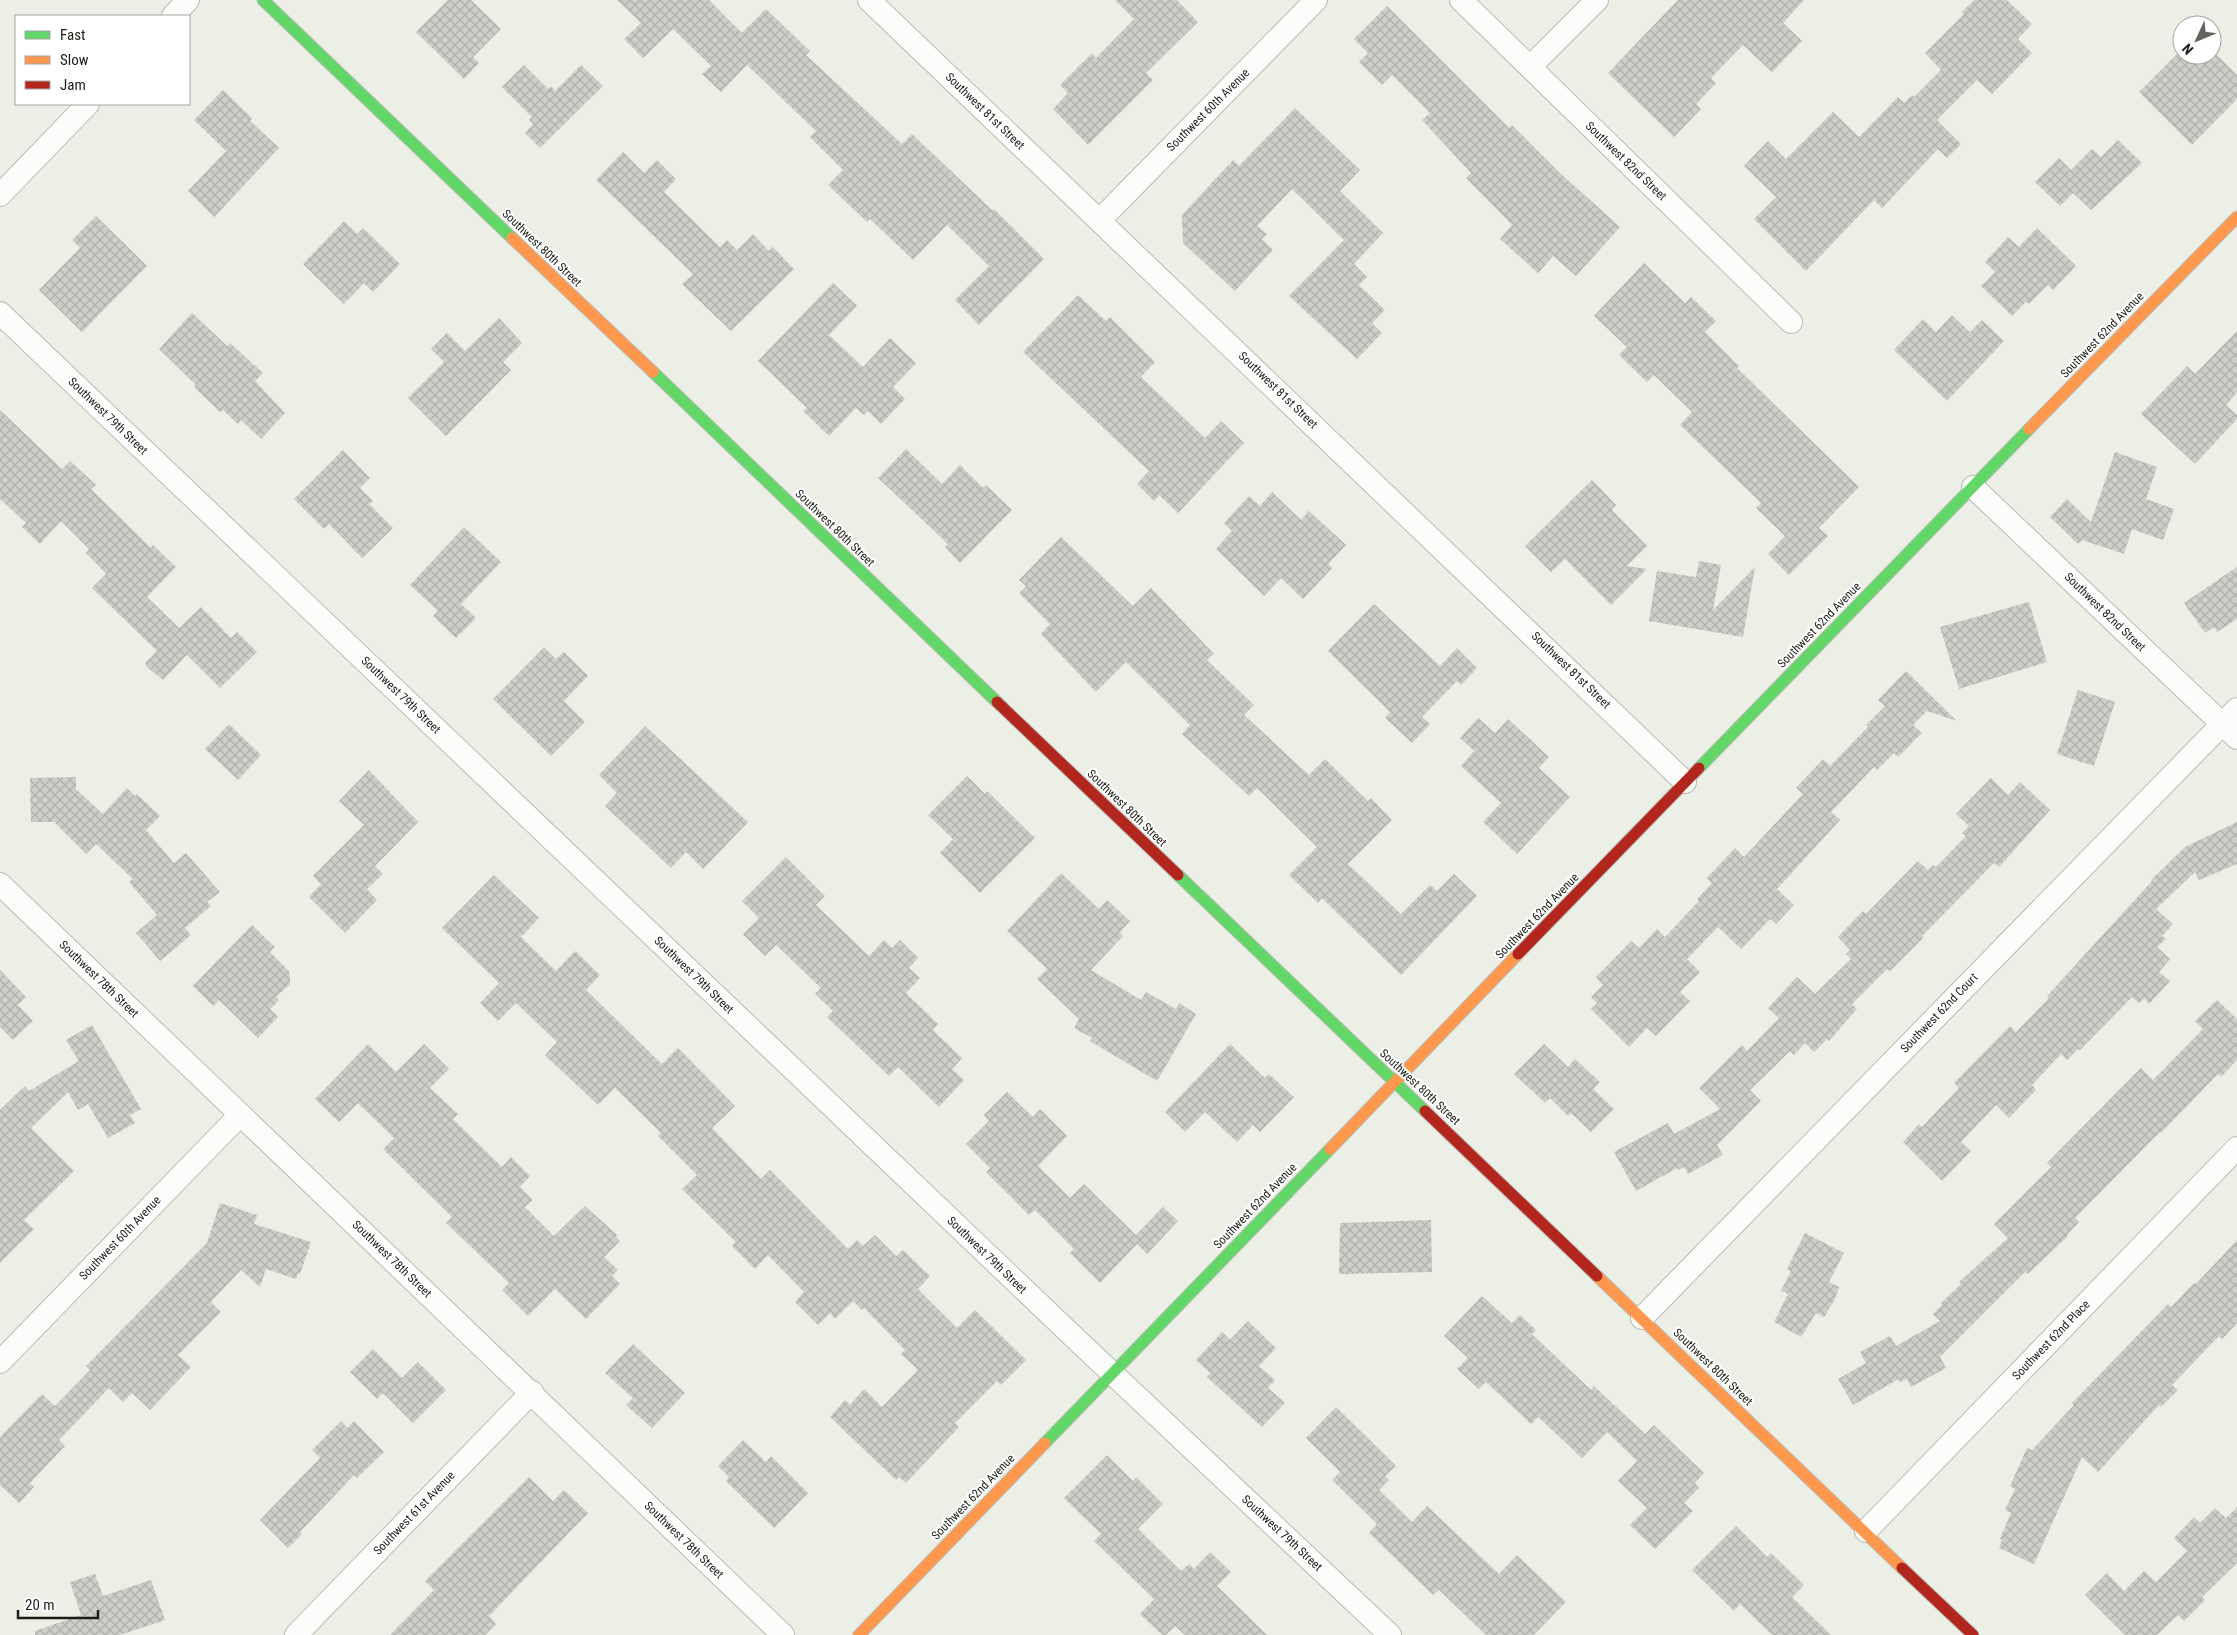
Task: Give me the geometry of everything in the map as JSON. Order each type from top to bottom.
[{"type":"street","points":[[174,15],[188,0]]},
{"type":"street","name":"Southwest 80th Street","points":[[263,0],[1973,1635]]},
{"type":"street","name":"Southwest 81st Street","points":[[869,0],[1685,782]]},
{"type":"street","name":"Southwest 60th Avenue","points":[[1100,220],[1316,0]]},
{"type":"street","name":"Southwest 82nd Street","points":[[1461,0],[1790,322]]},
{"type":"street","points":[[1530,67],[1598,0]]},
{"type":"street","points":[[0,195],[87,105]]},
{"type":"street","name":"Southwest 62nd Avenue","points":[[859,1635],[1685,782],[2237,217]]},
{"type":"street","name":"Southwest 79th Street","points":[[0,313],[1390,1635]]},
{"type":"street","name":"Southwest 82nd Street","points":[[1973,486],[2232,724]]},
{"type":"street","name":"Southwest 62nd Court","points":[[1642,1318],[2232,724]]},
{"type":"street","name":"Southwest 78th Street","points":[[0,884],[532,1392],[783,1635]]},
{"type":"street","name":"Southwest 60th Avenue","points":[[0,1362],[240,1115]]},
{"type":"street","name":"Southwest 62nd Place","points":[[1866,1531],[2237,1148]]},
{"type":"street","name":"Southwest 61st Avenue","points":[[296,1635],[532,1392]]},
{"type":"building","points":[[448,0],[471,0],[501,29],[473,57],[479,63],[464,79],[416,32]]},
{"type":"building","points":[[617,0],[709,0],[742,33],[766,9],[810,51],[806,55],[902,144],[912,134],[992,210],[994,209],[1044,259],[979,325],[955,300],[989,266],[947,225],[913,260],[870,219],[867,222],[828,185],[843,170],[810,137],[816,131],[747,65],[721,92],[702,74],[711,66],[673,29],[643,58],[624,39],[641,23]]},
{"type":"building","points":[[1115,0],[1177,0],[1198,22],[1146,73],[1153,80],[1088,145],[1053,109],[1068,93],[1060,85],[1092,53],[1096,58],[1134,19]]},
{"type":"building","points":[[1678,0],[1804,0],[1783,23],[1802,41],[1772,72],[1743,45],[1711,78],[1716,83],[1696,104],[1701,109],[1674,137],[1608,73]]},
{"type":"building","points":[[1974,0],[2007,0],[2032,24],[2018,39],[2032,53],[1992,94],[1977,80],[1937,120],[1961,144],[1947,158],[1938,149],[1882,208],[1874,200],[1806,271],[1754,219],[1776,197],[1744,166],[1768,141],[1786,159],[1833,112],[1859,137],[1898,97],[1904,103],[1912,95],[1914,97],[1941,70],[1925,53],[1964,14],[1962,12]]},
{"type":"building","points":[[1387,6],[1509,128],[1512,125],[1560,173],[1620,227],[1576,276],[1553,256],[1538,273],[1500,239],[1512,225],[1466,178],[1471,173],[1422,120],[1430,113],[1392,75],[1382,85],[1359,62],[1368,53],[1354,39]]},
{"type":"building","points":[[2172,59],[2172,65],[2222,65],[2222,60],[2237,75],[2237,99],[2192,145],[2139,92]]},
{"type":"building","points":[[524,65],[548,89],[551,86],[555,91],[581,65],[603,86],[540,148],[525,133],[533,124],[529,120],[532,117],[502,87]]},
{"type":"building","points":[[223,90],[252,118],[250,121],[279,148],[214,217],[188,191],[226,151],[194,120]]},
{"type":"building","points":[[1295,108],[1360,170],[1340,191],[1383,233],[1354,264],[1367,277],[1359,285],[1385,310],[1372,323],[1382,333],[1357,359],[1289,296],[1344,240],[1292,189],[1257,226],[1267,234],[1262,239],[1273,250],[1235,291],[1183,243],[1182,215],[1233,160],[1239,166]]},
{"type":"building","points":[[2118,140],[2142,163],[2091,210],[2073,193],[2060,206],[2035,182],[2059,158],[2071,170],[2092,149],[2101,157]]},
{"type":"building","points":[[623,152],[644,173],[657,160],[676,179],[664,192],[720,247],[727,240],[737,250],[753,234],[769,251],[773,247],[794,269],[731,331],[682,284],[693,274],[596,180]]},
{"type":"building","points":[[96,216],[147,266],[82,332],[39,290],[80,248],[72,240]]},
{"type":"building","points":[[344,221],[357,234],[363,228],[400,264],[373,292],[364,283],[344,304],[303,264]]},
{"type":"building","points":[[2037,228],[2076,266],[2053,290],[2048,285],[2029,304],[2026,302],[2012,316],[1981,286],[1995,272],[1985,262],[2008,237],[2019,247]]},
{"type":"building","points":[[1644,263],[1685,303],[1691,297],[1716,321],[1705,332],[1739,366],[1737,368],[1859,487],[1819,528],[1828,536],[1789,575],[1768,554],[1785,536],[1756,508],[1761,503],[1680,425],[1692,412],[1654,375],[1647,382],[1619,355],[1627,347],[1594,316]]},
{"type":"building","points":[[833,283],[857,306],[829,335],[863,367],[890,338],[916,363],[893,387],[905,399],[881,424],[868,411],[864,415],[856,408],[829,436],[803,411],[807,408],[758,361]]},
{"type":"building","points":[[1078,295],[1106,321],[1110,317],[1155,362],[1141,377],[1205,438],[1221,421],[1244,443],[1178,513],[1159,495],[1154,501],[1137,484],[1149,471],[1023,352]]},
{"type":"building","points":[[192,313],[227,346],[230,343],[263,373],[255,381],[285,413],[261,439],[241,420],[238,424],[223,410],[220,412],[194,387],[196,385],[159,349]]},
{"type":"building","points":[[1952,315],[1970,332],[1982,320],[2004,341],[1947,401],[1894,350],[1923,319],[1936,332]]},
{"type":"building","points":[[499,318],[522,343],[503,362],[511,370],[446,436],[408,398],[444,362],[431,349],[447,333],[465,351]]},
{"type":"building","points":[[2237,331],[2237,392],[2226,405],[2237,415],[2237,419],[2195,464],[2141,414],[2187,366],[2195,374]]},
{"type":"building","points":[[0,410],[62,469],[70,461],[96,485],[91,489],[151,548],[153,545],[176,567],[147,597],[179,628],[201,607],[231,638],[237,632],[257,652],[220,688],[187,655],[163,680],[147,667],[145,663],[157,651],[92,588],[106,574],[86,553],[89,549],[61,521],[40,544],[22,527],[26,523],[0,499]]},
{"type":"building","points":[[906,449],[942,484],[960,465],[983,488],[986,485],[1012,510],[960,563],[945,547],[948,544],[878,478]]},
{"type":"building","points":[[343,450],[370,478],[360,488],[373,501],[369,504],[393,528],[362,558],[329,524],[324,529],[294,499]]},
{"type":"building","points":[[2115,452],[2157,467],[2146,499],[2174,509],[2163,540],[2132,529],[2124,554],[2082,540],[2078,544],[2050,517],[2067,499],[2091,522]]},
{"type":"building","points":[[1592,480],[1616,505],[1612,510],[1647,546],[1627,566],[1647,569],[1611,605],[1565,559],[1551,572],[1525,546]]},
{"type":"building","points":[[1272,492],[1301,520],[1309,511],[1346,545],[1328,564],[1332,568],[1303,599],[1281,578],[1264,596],[1216,549],[1232,531],[1224,523],[1249,496],[1260,506]]},
{"type":"building","points":[[464,527],[501,562],[461,604],[476,618],[456,638],[433,616],[438,611],[410,585]]},
{"type":"building","points":[[1061,537],[1133,606],[1151,588],[1214,654],[1207,660],[1254,705],[1244,715],[1309,775],[1325,759],[1368,801],[1371,798],[1392,820],[1348,864],[1401,914],[1430,885],[1437,891],[1454,874],[1477,896],[1401,975],[1322,898],[1318,903],[1289,875],[1317,847],[1257,788],[1249,796],[1182,734],[1190,725],[1126,662],[1096,692],[1041,634],[1050,624],[1019,593],[1026,586],[1019,580]]},
{"type":"building","points":[[1699,561],[1721,565],[1713,610],[1755,567],[1743,637],[1649,621],[1657,571],[1696,577]]},
{"type":"building","points":[[2237,567],[2237,619],[2217,632],[2214,627],[2205,633],[2184,603]]},
{"type":"building","points":[[2029,602],[2047,662],[1959,689],[1940,627]]},
{"type":"building","points":[[1374,604],[1440,666],[1457,648],[1477,668],[1461,685],[1457,681],[1422,717],[1430,724],[1412,743],[1385,718],[1390,712],[1328,651]]},
{"type":"building","points":[[544,647],[556,659],[564,652],[588,676],[564,701],[585,722],[551,756],[493,699]]},
{"type":"building","points":[[1906,671],[1957,721],[1927,711],[1913,725],[1922,733],[1898,757],[1894,753],[1877,770],[1874,767],[1831,812],[1840,820],[1777,889],[1794,905],[1776,924],[1770,919],[1741,949],[1718,927],[1687,959],[1700,972],[1680,992],[1690,1001],[1656,1036],[1647,1028],[1629,1047],[1591,1009],[1597,1003],[1591,997],[1603,985],[1596,977],[1631,941],[1639,948],[1657,929],[1665,937],[1699,901],[1697,899],[1712,883],[1707,878],[1735,848],[1744,857],[1803,794],[1796,788],[1823,759],[1830,766],[1868,727],[1866,725],[1885,706],[1878,700]]},
{"type":"building","points":[[2078,690],[2115,702],[2094,766],[2057,754]]},
{"type":"building","points":[[1478,718],[1495,733],[1508,719],[1549,757],[1539,768],[1570,797],[1517,854],[1483,822],[1501,803],[1461,766],[1474,751],[1460,738]]},
{"type":"building","points":[[229,724],[261,755],[238,780],[205,749]]},
{"type":"building","points":[[645,726],[748,822],[703,869],[686,852],[671,868],[605,806],[617,793],[599,775]]},
{"type":"building","points":[[369,770],[418,822],[375,866],[383,874],[367,889],[377,900],[345,933],[309,897],[321,884],[313,876],[364,825],[339,801]]},
{"type":"building","points":[[967,776],[985,794],[987,791],[1035,838],[980,893],[940,853],[953,839],[928,815]]},
{"type":"building","points":[[76,777],[76,789],[103,814],[127,788],[135,796],[137,794],[160,816],[146,830],[174,863],[186,853],[220,892],[207,902],[211,906],[185,928],[191,935],[160,961],[136,933],[157,915],[129,882],[133,879],[96,844],[86,854],[54,822],[31,822],[30,778]]},
{"type":"building","points":[[1991,778],[2008,795],[2020,782],[2050,810],[1999,867],[1994,863],[1890,971],[1887,969],[1852,1004],[1857,1009],[1829,1041],[1827,1039],[1814,1052],[1805,1043],[1794,1055],[1790,1051],[1750,1090],[1761,1101],[1717,1145],[1723,1155],[1688,1174],[1684,1167],[1678,1170],[1677,1168],[1636,1191],[1614,1152],[1668,1123],[1674,1134],[1720,1109],[1699,1088],[1742,1045],[1747,1051],[1779,1018],[1768,1008],[1797,977],[1815,994],[1851,959],[1846,954],[1850,950],[1838,937],[1863,911],[1866,914],[1918,861],[1928,870],[1933,865],[1936,867],[1966,836],[1962,833],[1969,826],[1956,814]]},
{"type":"building","points":[[2237,822],[2237,864],[2199,880],[2195,872],[2156,909],[2173,924],[2162,936],[2166,939],[2157,947],[2170,959],[2159,972],[2170,981],[2149,1004],[2144,998],[2139,1003],[2132,997],[2080,1050],[2078,1049],[2067,1060],[2061,1054],[2032,1085],[2036,1090],[2009,1118],[1996,1105],[1961,1142],[1971,1151],[1942,1181],[1903,1142],[1919,1124],[1922,1127],[1959,1088],[1954,1083],[2010,1026],[2016,1032],[2049,998],[2047,996],[2151,880],[2185,847]]},
{"type":"building","points":[[786,857],[825,896],[816,905],[869,956],[884,940],[892,948],[900,940],[918,958],[909,968],[920,978],[906,993],[938,1024],[933,1030],[962,1058],[952,1069],[964,1080],[939,1107],[898,1067],[889,1076],[827,1017],[833,1011],[815,994],[821,988],[776,945],[765,956],[743,934],[759,918],[742,901]]},
{"type":"building","points":[[1061,873],[1099,909],[1107,900],[1130,921],[1120,932],[1123,936],[1091,970],[1141,1000],[1146,992],[1176,1009],[1179,1003],[1196,1014],[1157,1081],[1090,1041],[1092,1038],[1074,1028],[1079,1019],[1037,979],[1047,969],[1007,931]]},
{"type":"building","points":[[494,875],[539,918],[521,937],[556,971],[575,951],[600,975],[586,990],[662,1064],[678,1048],[735,1106],[712,1128],[761,1179],[770,1170],[848,1249],[857,1240],[863,1246],[875,1235],[896,1256],[903,1250],[930,1276],[918,1289],[957,1328],[975,1310],[1026,1360],[1001,1385],[997,1381],[955,1423],[959,1427],[906,1483],[899,1477],[896,1480],[830,1417],[845,1400],[850,1405],[864,1389],[882,1407],[918,1370],[901,1354],[905,1350],[864,1308],[862,1310],[853,1301],[835,1319],[830,1313],[818,1325],[795,1302],[804,1292],[768,1255],[755,1269],[732,1246],[736,1242],[682,1189],[697,1175],[658,1136],[661,1133],[615,1088],[598,1105],[545,1055],[557,1042],[516,1003],[498,1021],[480,1003],[499,983],[442,928]]},
{"type":"building","points":[[252,925],[275,947],[270,952],[289,971],[290,978],[290,984],[276,997],[279,1000],[270,1009],[278,1017],[258,1038],[219,1000],[213,1006],[193,986]]},
{"type":"building","points":[[0,970],[26,997],[18,1005],[33,1021],[13,1040],[0,1027]]},
{"type":"building","points":[[2217,1000],[2237,1019],[2237,1060],[2221,1077],[2218,1074],[2075,1218],[2079,1222],[2068,1236],[2028,1274],[2025,1272],[1940,1357],[1946,1368],[1911,1387],[1907,1379],[1900,1382],[1899,1379],[1853,1405],[1838,1379],[1866,1363],[1860,1352],[1890,1336],[1896,1346],[1940,1321],[1933,1314],[1942,1305],[1941,1303],[1961,1284],[1959,1282],[2008,1238],[1994,1224],[2051,1167],[2047,1163],[2141,1068],[2153,1080],[2203,1029],[2195,1021]]},
{"type":"building","points":[[92,1025],[141,1109],[130,1115],[135,1123],[108,1138],[88,1104],[78,1110],[68,1092],[31,1128],[74,1171],[24,1220],[34,1229],[0,1263],[0,1110],[25,1086],[29,1091],[79,1061],[66,1040]]},
{"type":"building","points":[[368,1044],[396,1072],[424,1044],[449,1069],[430,1088],[458,1114],[453,1119],[502,1167],[511,1157],[530,1176],[520,1187],[533,1200],[525,1207],[554,1236],[585,1206],[617,1235],[616,1237],[620,1241],[604,1257],[618,1270],[612,1276],[620,1284],[586,1319],[555,1289],[528,1316],[502,1290],[509,1283],[446,1223],[452,1217],[383,1149],[394,1138],[358,1103],[339,1122],[315,1099]]},
{"type":"building","points":[[1230,1044],[1265,1078],[1269,1074],[1294,1097],[1260,1132],[1253,1125],[1237,1142],[1205,1112],[1185,1132],[1165,1112]]},
{"type":"building","points":[[1544,1044],[1568,1067],[1575,1059],[1600,1082],[1593,1089],[1614,1109],[1591,1132],[1571,1113],[1568,1116],[1550,1098],[1545,1103],[1514,1074]]},
{"type":"building","points":[[1007,1092],[1033,1117],[1040,1109],[1067,1136],[1038,1166],[1070,1198],[1084,1184],[1136,1235],[1163,1207],[1178,1221],[1147,1254],[1137,1244],[1100,1283],[1070,1253],[1074,1249],[1035,1210],[1029,1215],[986,1172],[990,1168],[966,1144],[989,1121],[984,1115]]},
{"type":"building","points":[[220,1203],[257,1215],[254,1224],[311,1242],[300,1274],[298,1273],[296,1279],[266,1269],[260,1287],[241,1270],[211,1302],[221,1312],[178,1355],[191,1367],[150,1410],[132,1393],[123,1402],[109,1388],[59,1440],[65,1446],[30,1483],[34,1487],[19,1503],[0,1485],[0,1437],[42,1394],[55,1406],[90,1370],[86,1366],[207,1243]]},
{"type":"building","points":[[1431,1220],[1432,1272],[1339,1274],[1340,1223]]},
{"type":"building","points":[[1805,1233],[1844,1253],[1829,1282],[1839,1287],[1835,1299],[1824,1317],[1816,1313],[1801,1337],[1774,1322],[1788,1294],[1781,1291],[1791,1271],[1787,1269]]},
{"type":"building","points":[[2237,1240],[2237,1323],[2222,1339],[2219,1336],[2172,1385],[2178,1390],[2161,1407],[2159,1405],[2098,1472],[2082,1457],[2034,1564],[1999,1548],[2002,1540],[2000,1539],[2011,1513],[2005,1510],[2015,1489],[2010,1486],[2027,1448],[2032,1450],[2074,1405],[2072,1403],[2168,1304],[2171,1307],[2194,1283],[2196,1284]]},
{"type":"building","points":[[1482,1296],[1512,1323],[1520,1315],[1536,1330],[1532,1334],[1591,1390],[1594,1386],[1645,1434],[1654,1425],[1704,1473],[1695,1483],[1699,1488],[1684,1503],[1693,1511],[1655,1549],[1630,1525],[1647,1508],[1618,1481],[1637,1461],[1607,1432],[1582,1458],[1538,1417],[1531,1424],[1486,1382],[1479,1389],[1457,1369],[1468,1358],[1444,1336]]},
{"type":"building","points":[[1248,1321],[1276,1348],[1259,1366],[1275,1380],[1268,1388],[1285,1403],[1262,1427],[1207,1377],[1210,1373],[1196,1360],[1222,1332],[1230,1340]]},
{"type":"building","points":[[633,1344],[685,1393],[652,1428],[626,1405],[633,1398],[605,1373]]},
{"type":"building","points":[[373,1349],[402,1378],[418,1362],[446,1390],[413,1423],[383,1393],[377,1399],[350,1372]]},
{"type":"building","points":[[1336,1407],[1396,1466],[1385,1476],[1389,1480],[1379,1490],[1412,1522],[1427,1506],[1499,1574],[1517,1555],[1566,1602],[1534,1635],[1486,1635],[1439,1590],[1433,1595],[1369,1533],[1377,1524],[1332,1480],[1340,1472],[1306,1438]]},
{"type":"building","points":[[341,1421],[347,1428],[354,1421],[384,1452],[357,1478],[354,1475],[300,1532],[302,1534],[288,1548],[260,1520],[320,1458],[312,1450]]},
{"type":"building","points":[[743,1440],[766,1462],[771,1456],[808,1493],[774,1528],[726,1481],[729,1477],[718,1466]]},
{"type":"building","points":[[1107,1455],[1133,1481],[1136,1477],[1163,1504],[1138,1529],[1181,1571],[1189,1564],[1194,1569],[1210,1552],[1231,1572],[1217,1586],[1267,1635],[1185,1635],[1175,1626],[1166,1635],[1162,1635],[1140,1614],[1154,1599],[1094,1541],[1101,1534],[1064,1498]]},
{"type":"building","points":[[529,1477],[553,1501],[564,1490],[588,1513],[489,1616],[496,1624],[485,1635],[390,1635],[434,1590],[425,1581]]},
{"type":"building","points":[[2237,1507],[2237,1563],[2202,1597],[2205,1600],[2184,1621],[2178,1615],[2157,1635],[2125,1635],[2085,1595],[2107,1573],[2124,1591],[2144,1571],[2156,1582],[2187,1551],[2174,1538],[2194,1517],[2200,1523],[2215,1508],[2226,1518]]},
{"type":"building","points":[[1736,1526],[1767,1557],[1771,1553],[1804,1585],[1792,1597],[1831,1635],[1772,1635],[1740,1604],[1734,1611],[1692,1570]]},
{"type":"building","points":[[95,1574],[103,1596],[151,1580],[165,1620],[120,1635],[35,1635],[35,1631],[81,1615],[70,1582]]},
{"type":"traffic: fast","points":[[263,0],[512,238]]},
{"type":"traffic: fast","points":[[653,372],[997,702]]},
{"type":"traffic: fast","points":[[1699,768],[2029,429]]},
{"type":"traffic: fast","points":[[1178,875],[1425,1111]]},
{"type":"traffic: fast","points":[[1045,1443],[1330,1149]]},
{"type":"traffic: slow","points":[[2029,429],[2237,217]]},
{"type":"traffic: slow","points":[[512,238],[653,372]]},
{"type":"traffic: slow","points":[[1330,1149],[1518,954]]},
{"type":"traffic: slow","points":[[1597,1276],[1902,1568]]},
{"type":"traffic: slow","points":[[859,1635],[1045,1443]]},
{"type":"traffic: jam","points":[[997,702],[1178,875]]},
{"type":"traffic: jam","points":[[1518,954],[1699,768]]},
{"type":"traffic: jam","points":[[1425,1111],[1597,1276]]},
{"type":"traffic: jam","points":[[1902,1568],[1973,1635]]}]
